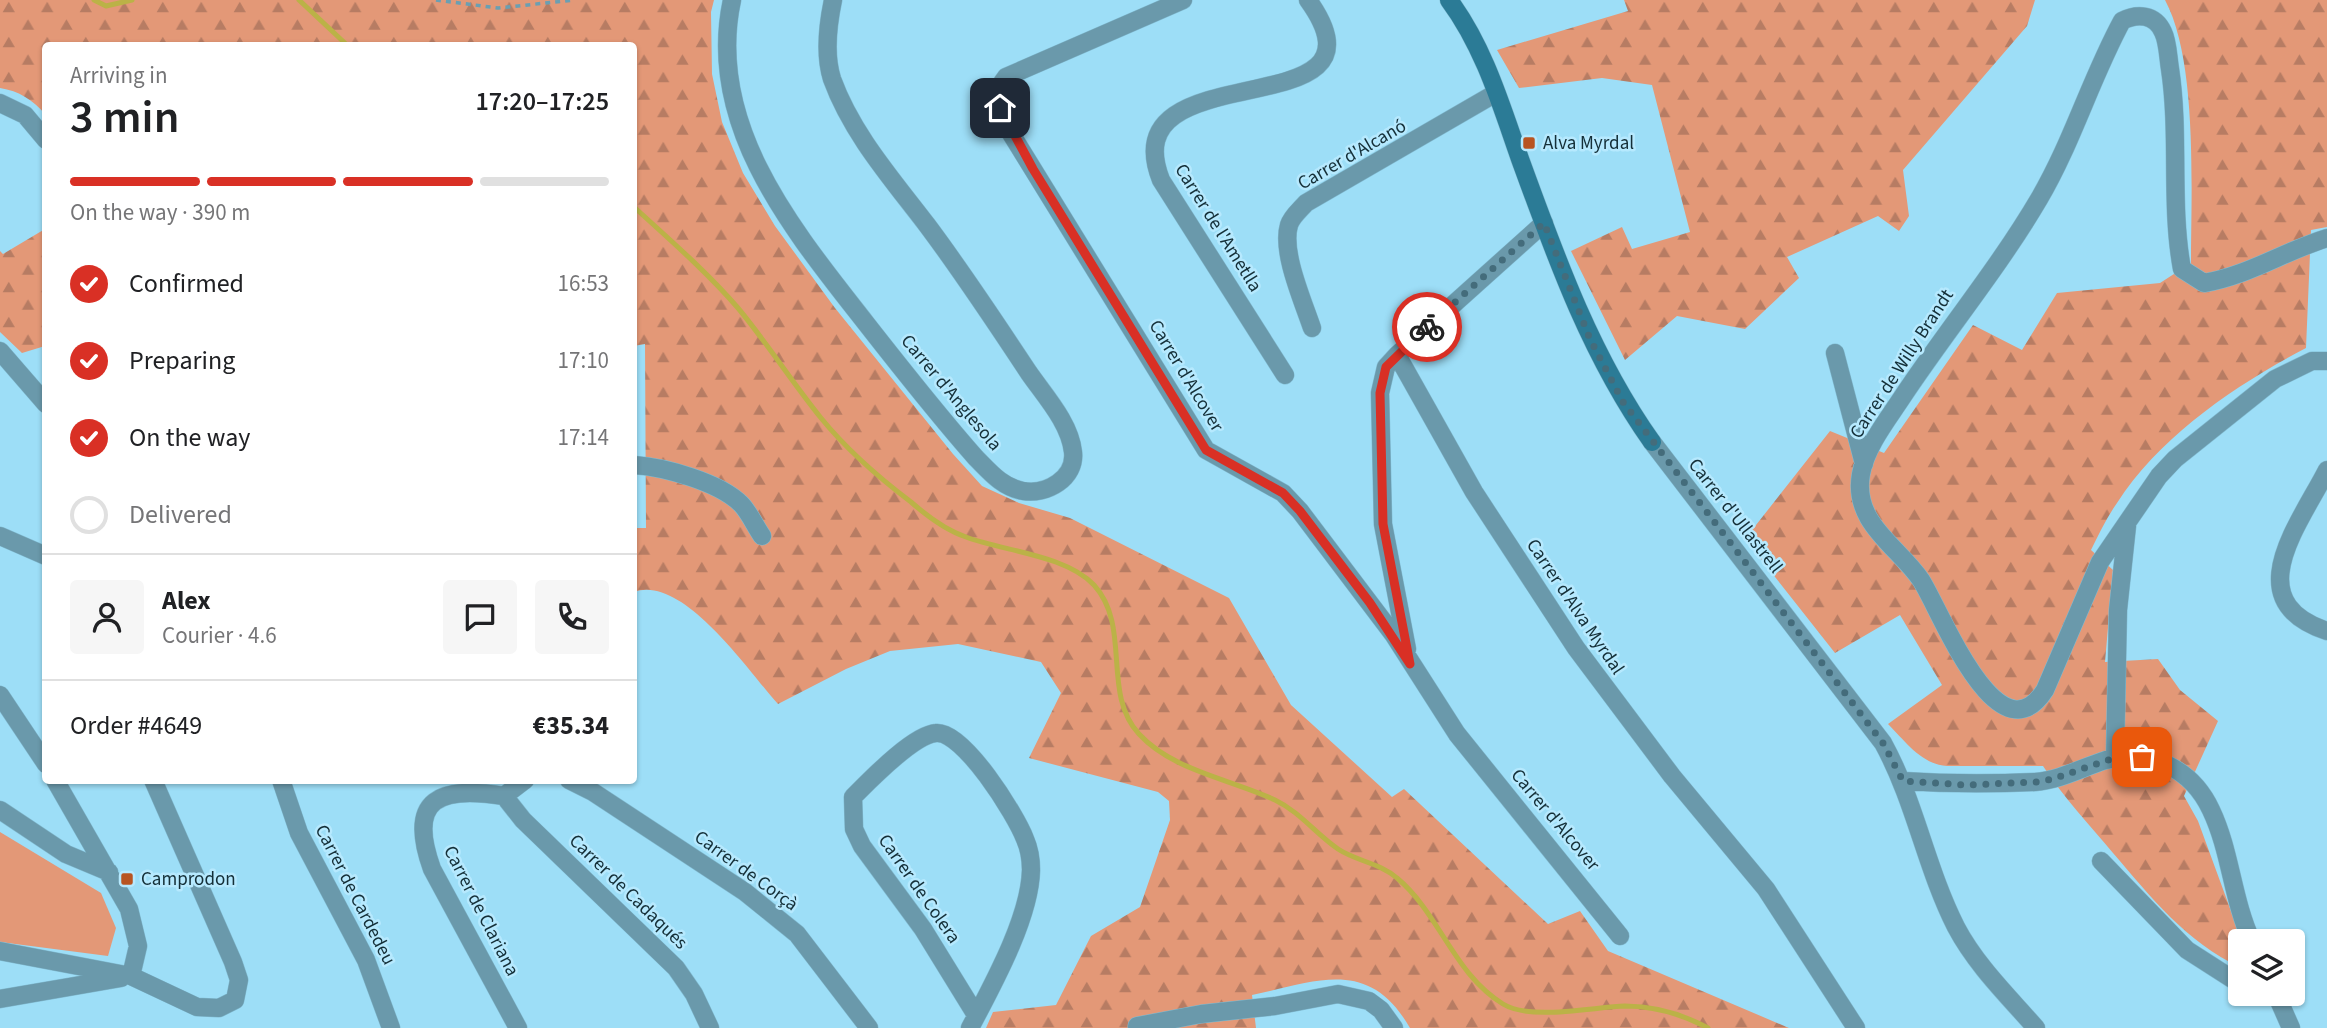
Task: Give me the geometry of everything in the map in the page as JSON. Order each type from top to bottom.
[{"type":"street","name":"Carrer d'Anglesola","points":[[732,0],[727,43],[735,109],[758,168],[781,209],[828,274],[976,458],[998,480],[1013,488],[1032,492],[1050,488],[1068,475],[1073,466],[1073,452],[1064,426],[982,302],[879,164],[843,102],[828,60],[833,0]]},
{"type":"street","name":"Carrer d'Alcover","points":[[1183,0],[1157,5],[1006,76],[999,85],[1000,108],[1033,169],[1206,450],[1283,493],[1300,511],[1359,588],[1457,734],[1620,936]]},
{"type":"street","name":"Carrer de l'Ametlla","points":[[1285,375],[1161,180],[1155,153],[1160,129],[1176,113],[1292,78],[1319,65],[1328,50],[1329,41],[1322,20],[1308,0]]},
{"type":"street","name":"Carrer d'Ullastrell","points":[[1449,0],[1466,25],[1496,93],[1590,339],[1623,402],[1883,743],[1903,781],[1956,926],[1980,964],[2036,1028]]},
{"type":"street","name":"Carrer de Willy Brandt","points":[[2327,239],[2298,247],[2234,278],[2204,283],[2182,269],[2177,240],[2177,145],[2173,90],[2164,33],[2158,24],[2145,16],[2132,16],[2122,21],[2040,197],[1883,425],[1860,476],[1864,513],[1881,537],[1921,580],[1975,679],[1989,696],[2011,708],[2030,706],[2038,701],[2045,690],[2092,577],[2159,476],[2275,379],[2312,361],[2327,361]]},
{"type":"street","name":"Carrer d'Alcanó","points":[[1312,328],[1289,250],[1288,235],[1294,215],[1307,204],[1496,93]]},
{"type":"street","points":[[0,103],[25,115],[42,135]]},
{"type":"street","points":[[1410,664],[1383,524],[1380,393],[1386,367],[1544,223]]},
{"type":"street","points":[[0,351],[42,399]]},
{"type":"street","points":[[1835,353],[1864,464]]},
{"type":"street","name":"Carrer d'Alva Myrdal","points":[[1397,355],[1474,492],[1576,648],[1672,776],[1766,889],[1857,1028]]},
{"type":"street","points":[[637,465],[670,470],[724,493],[741,504],[762,536]]},
{"type":"street","points":[[2327,470],[2289,544],[2278,580],[2285,605],[2310,624],[2327,631]]},
{"type":"street","points":[[2115,758],[2118,610],[2127,523]]},
{"type":"street","points":[[0,536],[42,554]]},
{"type":"street","points":[[0,695],[42,758]]},
{"type":"street","name":"Carrer de Colera","points":[[935,733],[948,733],[975,761],[1019,827],[1030,858],[1027,892],[1003,964],[973,1022],[923,929],[862,846],[854,829],[853,797],[906,749],[935,733]]},
{"type":"street","points":[[1903,781],[1966,785],[2036,782],[2115,758],[2142,757],[2177,768],[2202,793],[2221,835],[2235,896],[2247,929]]},
{"type":"street","points":[[57,784],[130,909],[138,946],[131,976]]},
{"type":"street","points":[[0,951],[131,976],[183,1002],[208,1009],[229,1004],[238,990],[233,962],[155,784]]},
{"type":"street","name":"Carrer de Cardedeu","points":[[282,784],[299,833],[366,960],[391,1028]]},
{"type":"street","points":[[504,796],[520,784]]},
{"type":"street","name":"Carrer de Corçà","points":[[577,784],[745,892],[778,918],[810,950],[869,1028]]},
{"type":"street","name":"Carrer de Clariana","points":[[504,796],[463,790],[448,794],[436,800],[426,813],[423,828],[425,849],[432,869],[518,1028]]},
{"type":"street","name":"Carrer de Cadaqués","points":[[504,796],[523,820],[676,968],[694,995],[710,1028]]},
{"type":"street","points":[[0,810],[66,854],[108,872]]},
{"type":"street","points":[[2101,861],[2187,950],[2228,976]]},
{"type":"street","points":[[0,999],[131,976]]},
{"type":"street","points":[[1132,1027],[1190,1015],[1275,1006],[1350,994],[1369,1001],[1381,1010],[1394,1028]]},
{"type":"street","points":[[2280,1006],[2291,1028]]},
{"type":"path","points":[[436,0],[498,8],[575,0]]},
{"type":"green space","points":[[0,0],[714,0],[711,12],[712,74],[722,122],[743,173],[775,226],[835,308],[982,486],[1019,503],[1070,518],[1229,598],[1291,705],[1392,797],[1404,789],[1548,924],[1580,911],[1608,951],[1789,1028],[1410,1028],[1394,1006],[1377,991],[1359,983],[1340,980],[1299,984],[1252,995],[1256,1028],[986,1028],[993,1012],[1056,1005],[1091,936],[1140,907],[1170,820],[1169,801],[1158,792],[1029,758],[1061,693],[1041,662],[958,644],[890,651],[846,669],[778,704],[714,629],[693,611],[673,597],[653,590],[637,592],[637,528],[646,528],[645,344],[637,345],[637,42],[42,42],[42,111],[25,97],[0,88]]},
{"type":"green space","points":[[1624,0],[2035,0],[2027,26],[1903,170],[1909,216],[1899,231],[1878,216],[1787,257],[1799,278],[1745,329],[1677,316],[1625,360],[1571,251],[1622,227],[1632,249],[1690,232],[1652,85],[1602,78],[1519,88],[1497,50],[1628,11]]},
{"type":"green space","points":[[2165,0],[2327,0],[2327,227],[2311,230],[2306,348],[2227,395],[2155,455],[2110,514],[2091,550],[2113,570],[2105,662],[2158,659],[2180,690],[2218,721],[2184,796],[2198,821],[2238,929],[2228,929],[2228,961],[2203,945],[2170,917],[2077,811],[2043,766],[1947,766],[1929,761],[1914,751],[1888,724],[1942,685],[1900,615],[1835,653],[1745,539],[1830,431],[1884,453],[1973,325],[2022,350],[2057,293],[2160,283],[2191,263],[2188,91],[2176,26]]},
{"type":"green space","points":[[42,231],[42,347],[22,353],[0,332],[0,251],[3,254]]},
{"type":"green space","points":[[0,832],[101,893],[116,928],[108,956],[0,942]]},
{"type":"waterway","points":[[94,0],[106,6],[132,0]]},
{"type":"waterway","points":[[299,0],[344,42]]},
{"type":"waterway","points":[[637,210],[726,295],[749,321],[831,430],[887,483],[951,531],[981,542],[1051,560],[1082,575],[1094,585],[1112,620],[1121,699],[1128,718],[1139,734],[1153,747],[1185,766],[1275,800],[1338,849],[1376,865],[1397,878],[1425,909],[1471,976],[1503,1004],[1529,1012],[1647,1007],[1678,1015],[1708,1028]]},
{"type":"way so far","points":[[1427,327],[1544,223],[1590,339],[1623,402],[1883,743],[1903,781],[1966,785],[2036,782],[2108,760],[2125,756],[2142,757]]},
{"type":"place","name":"Alva Myrdal","points":[[1529,143]]},
{"type":"place","name":"Camprodon","points":[[127,879]]},
{"type":"route","points":[[1000,108],[1010,132],[1206,450],[1283,493],[1300,511],[1370,603],[1393,634],[1410,664],[1383,524],[1380,393],[1386,367],[1427,327]]}]
